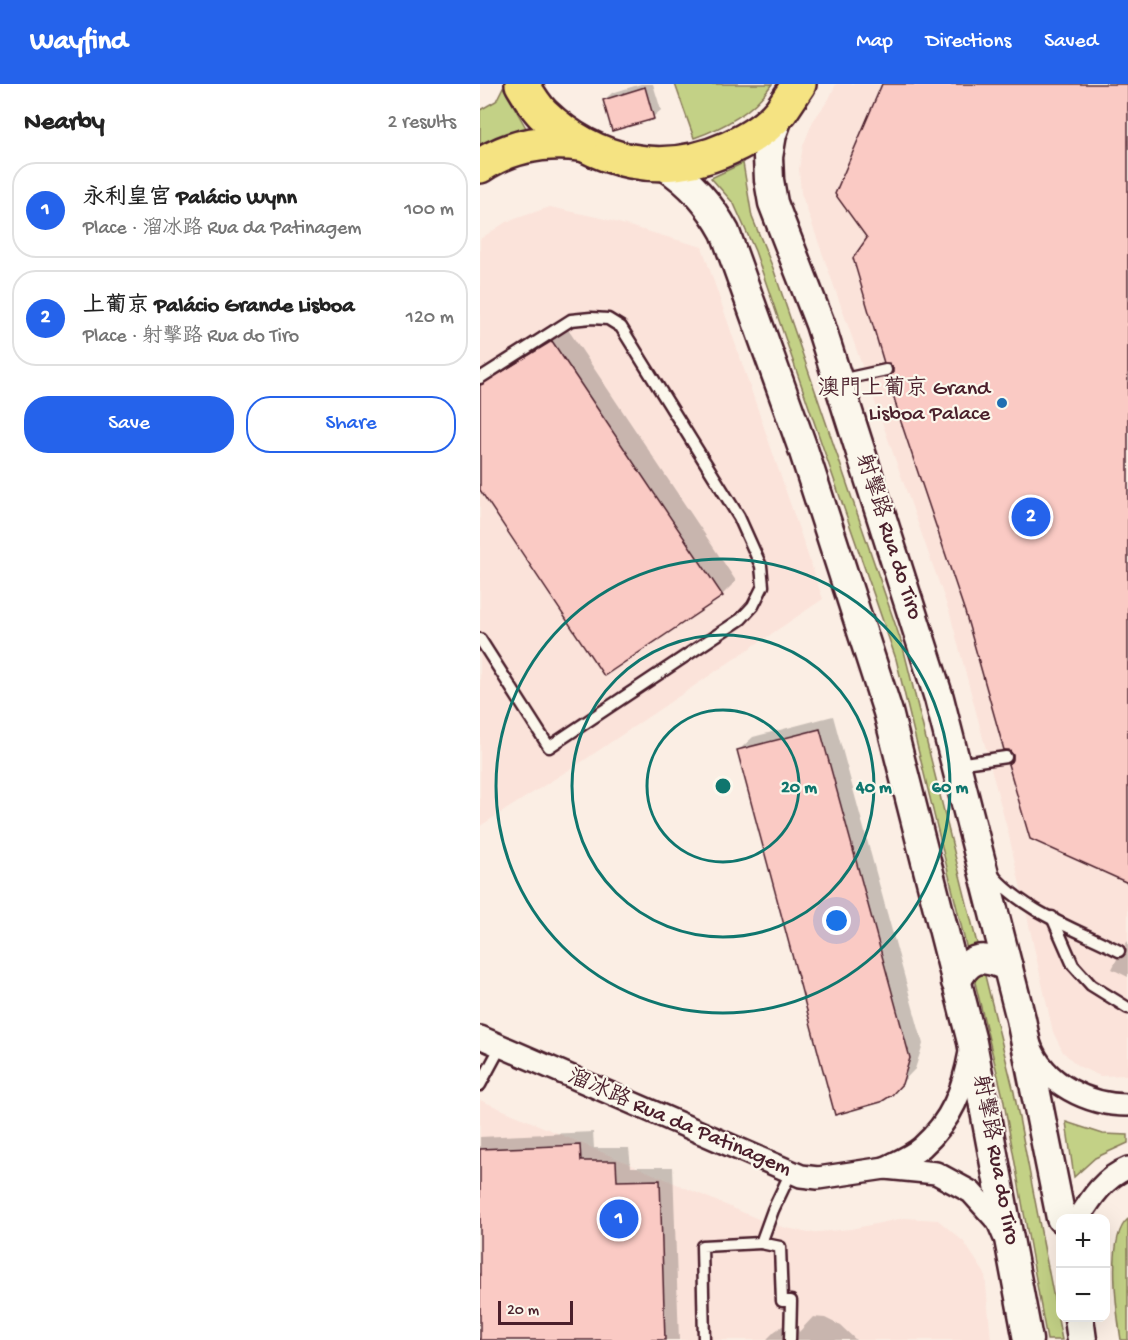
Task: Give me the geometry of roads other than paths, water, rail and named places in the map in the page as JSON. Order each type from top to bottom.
[{"type":"main road","points":[[522,84],[542,113],[580,144]]},
{"type":"main road","points":[[480,166],[491,158],[512,149],[558,142],[580,144],[621,160],[664,165],[707,159],[746,140],[780,112],[799,84]]},
{"type":"street","name":"射擊路 Rua do Tiro","points":[[780,112],[772,134],[768,157],[773,203],[820,324],[836,381],[936,687],[1021,1019],[1060,1214]]},
{"type":"street","name":"射擊路 Rua do Tiro","points":[[664,165],[700,193],[714,211],[725,232],[803,449],[888,712],[972,1042],[1029,1340]]},
{"type":"street","points":[[956,982],[963,968],[977,958],[992,960],[1008,967]]},
{"type":"street","points":[[1021,1019],[1033,1052],[1053,1078],[1080,1096],[1111,1105],[1128,1105]]},
{"type":"street","name":"溜冰路 Rua da Patinagem","points":[[480,1037],[801,1176],[818,1178],[885,1168],[936,1173],[970,1192],[998,1222],[1014,1258]]},
{"type":"street","name":"溜冰路 Rua da Patinagem","points":[[885,1168],[921,1149],[948,1118],[964,1082],[972,1042]]},
{"type":"street","points":[[1081,1214],[1093,1194],[1119,1171],[1128,1168]]},
{"type":"street","points":[[1080,1322],[1082,1340]]},
{"type":"lane","points":[[480,378],[571,320],[608,319],[621,327],[740,517],[761,566],[763,586],[753,606],[741,619],[549,747],[480,639]]},
{"type":"lane","points":[[836,381],[886,370]]},
{"type":"lane","points":[[957,765],[1006,757]]},
{"type":"lane","points":[[979,854],[988,871],[999,883],[1028,905],[1119,951]]},
{"type":"lane","points":[[1052,917],[1073,965],[1090,985],[1128,1008]]},
{"type":"lane","points":[[480,1085],[501,1046]]},
{"type":"lane","points":[[761,1243],[791,1172]]},
{"type":"lane","points":[[704,1340],[702,1246],[761,1243],[780,1247],[782,1301],[791,1301],[790,1340]]},
{"type":"place","name":"澳門上葡京 Grand Lisboa Palace","points":[[1002,403]]},
{"type":"place","name":"上葡京 Palácio Grande Lisboa","points":[[1031,517]]},
{"type":"place","name":"永利皇宮 Palácio Wynn","points":[[619,1219]]}]
